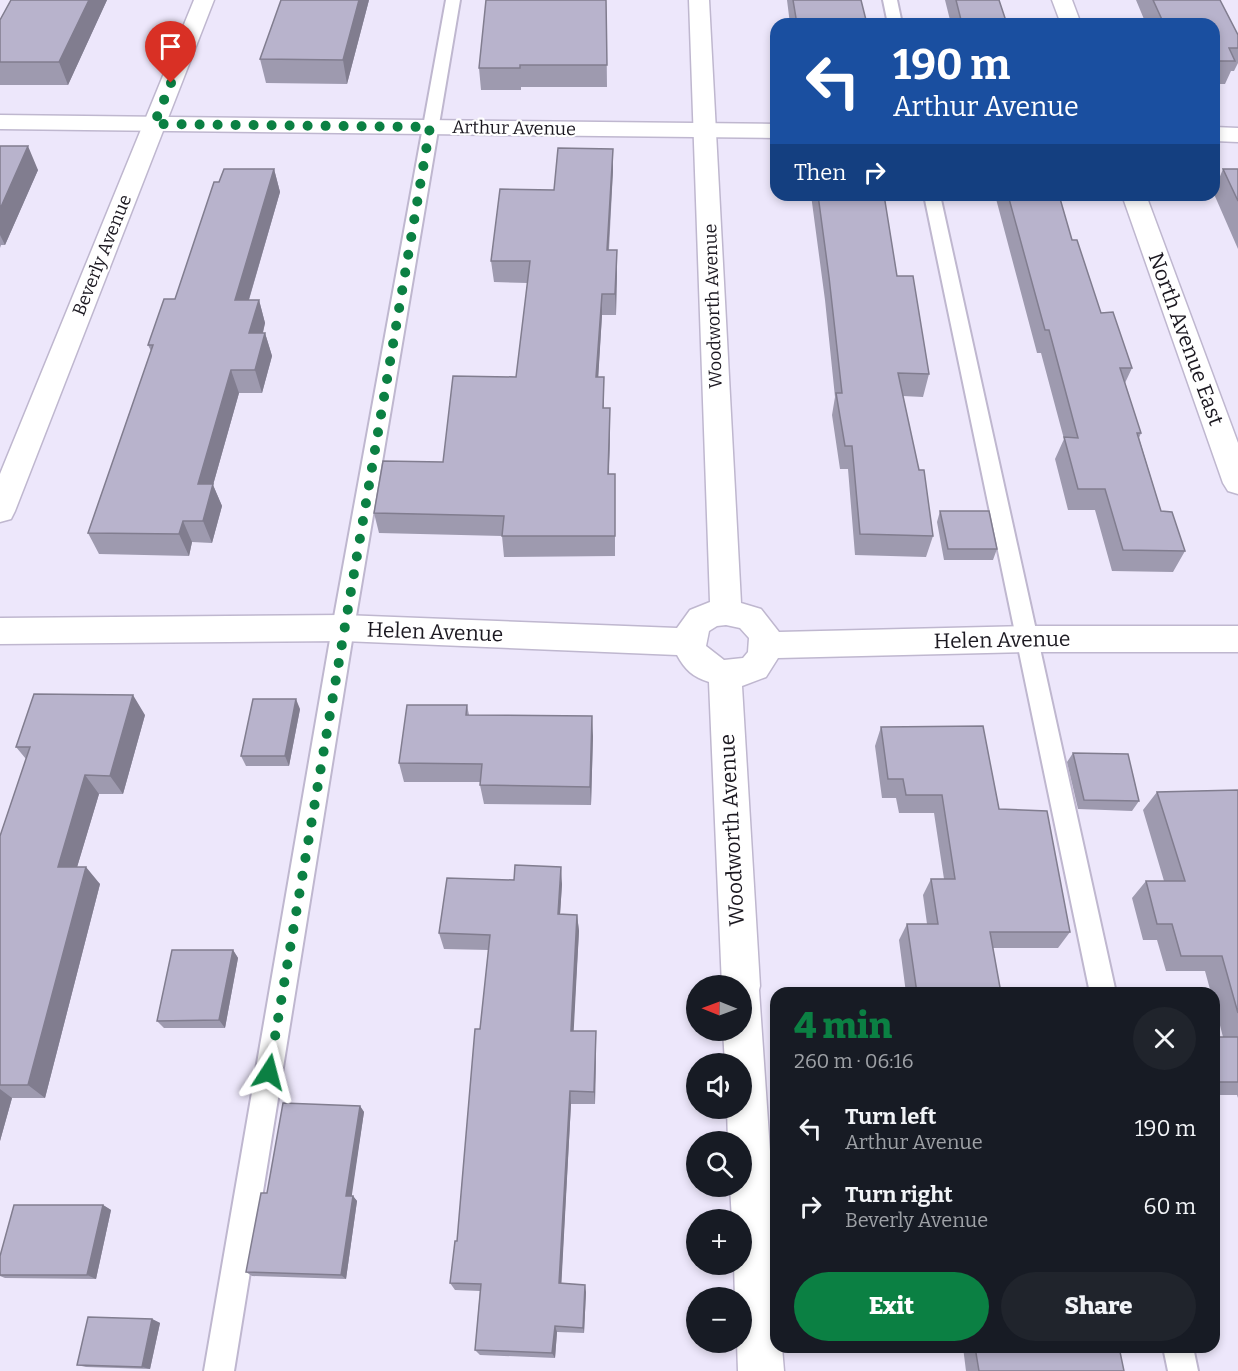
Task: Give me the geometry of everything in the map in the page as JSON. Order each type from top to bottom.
[{"type":"street","name":"Beverly Avenue","points":[[0,511],[204,0]]},
{"type":"street","name":"Woodworth Avenue","points":[[699,0],[726,612]]},
{"type":"street","points":[[1062,0],[1069,18]]},
{"type":"street","name":"Arthur Avenue","points":[[0,122],[770,131]]},
{"type":"street","points":[[1220,134],[1238,135]]},
{"type":"street","name":"North Avenue East","points":[[1136,201],[1238,483]]},
{"type":"street","points":[[726,612],[750,618],[765,635],[764,655],[758,664],[737,674],[724,674],[701,665],[694,656],[690,642],[689,635],[702,618],[713,613],[726,612]]},
{"type":"street","name":"Helen Avenue","points":[[0,631],[343,628],[690,642]]},
{"type":"street","name":"Helen Avenue","points":[[766,645],[1028,639],[1238,639]]},
{"type":"street","name":"Woodworth Avenue","points":[[724,674],[740,975]]},
{"type":"street","points":[[743,1041],[761,1371]]},
{"type":"lane","points":[[219,1371],[343,628],[453,0]]},
{"type":"lane","points":[[890,0],[894,18]]},
{"type":"lane","points":[[933,201],[1102,987]]},
{"type":"lane","points":[[1179,1353],[1183,1371]]},
{"type":"building","points":[[11,0],[89,0],[59,62],[0,62],[0,20]]},
{"type":"building","points":[[281,0],[359,0],[343,60],[260,59]]},
{"type":"building","points":[[486,0],[606,0],[607,65],[520,65],[520,68],[479,68]]},
{"type":"building","points":[[793,0],[861,0],[866,18],[796,18]]},
{"type":"building","points":[[956,0],[999,0],[1005,18],[960,18]]},
{"type":"building","points":[[1153,0],[1220,0],[1238,35],[1238,48],[1229,48],[1235,61],[1220,61],[1220,18],[1161,18]]},
{"type":"building","points":[[0,146],[28,146],[0,209]]},
{"type":"building","points":[[558,148],[613,149],[607,250],[617,250],[615,294],[602,294],[596,377],[604,377],[603,408],[610,408],[608,474],[615,474],[615,536],[502,536],[504,516],[374,513],[383,461],[443,462],[453,376],[516,377],[530,261],[491,261],[500,189],[554,190]]},
{"type":"building","points":[[224,169],[274,169],[235,300],[259,300],[249,333],[265,333],[255,370],[231,370],[198,484],[213,484],[203,521],[183,521],[179,534],[88,533],[153,345],[148,345],[164,299],[175,299],[214,182],[219,182]]},
{"type":"building","points":[[1223,169],[1238,169],[1238,201]]},
{"type":"building","points":[[819,201],[885,201],[897,276],[913,276],[929,374],[898,373],[919,470],[924,470],[933,536],[860,534],[852,446],[845,446],[836,393],[842,393]]},
{"type":"building","points":[[1010,201],[1061,201],[1072,240],[1077,240],[1101,313],[1113,312],[1132,368],[1120,368],[1141,433],[1137,433],[1161,511],[1172,512],[1185,551],[1123,550],[1105,489],[1078,489],[1064,437],[1078,438],[1049,330],[1045,330]]},
{"type":"building","points":[[940,511],[989,511],[997,549],[948,549]]},
{"type":"building","points":[[34,694],[133,695],[110,776],[85,775],[58,867],[86,867],[28,1085],[0,1085],[0,836],[30,747],[16,747]]},
{"type":"building","points":[[253,699],[296,699],[285,756],[241,756]]},
{"type":"building","points":[[407,705],[467,705],[466,715],[592,716],[590,787],[480,785],[482,764],[399,763]]},
{"type":"building","points":[[983,726],[999,809],[1047,811],[1070,932],[990,932],[1000,987],[916,987],[907,924],[938,924],[931,879],[955,879],[942,795],[906,795],[903,779],[888,779],[881,727]]},
{"type":"building","points":[[1073,753],[1128,754],[1139,801],[1084,800]]},
{"type":"building","points":[[1238,790],[1238,1013],[1222,956],[1181,956],[1172,924],[1157,924],[1146,881],[1185,881],[1157,792]]},
{"type":"building","points":[[515,865],[561,867],[558,914],[577,915],[571,1031],[596,1031],[594,1092],[570,1091],[559,1283],[585,1285],[583,1328],[555,1326],[552,1353],[475,1350],[481,1284],[450,1283],[455,1241],[457,1241],[475,1029],[480,1029],[490,935],[439,933],[447,878],[514,880]]},
{"type":"building","points":[[172,950],[233,950],[219,1020],[157,1021]]},
{"type":"building","points":[[1220,1037],[1238,1037],[1238,1082],[1220,1082]]},
{"type":"building","points":[[283,1103],[360,1106],[346,1196],[353,1196],[341,1275],[246,1272],[261,1193],[267,1193]]},
{"type":"building","points":[[14,1205],[103,1205],[87,1275],[0,1275],[0,1256]]},
{"type":"building","points":[[88,1317],[152,1319],[142,1367],[77,1365]]},
{"type":"building","points":[[976,1353],[1120,1353],[1124,1371],[979,1371]]},
{"type":"route","points":[[171,83],[154,124],[430,127],[269,1072]]}]
